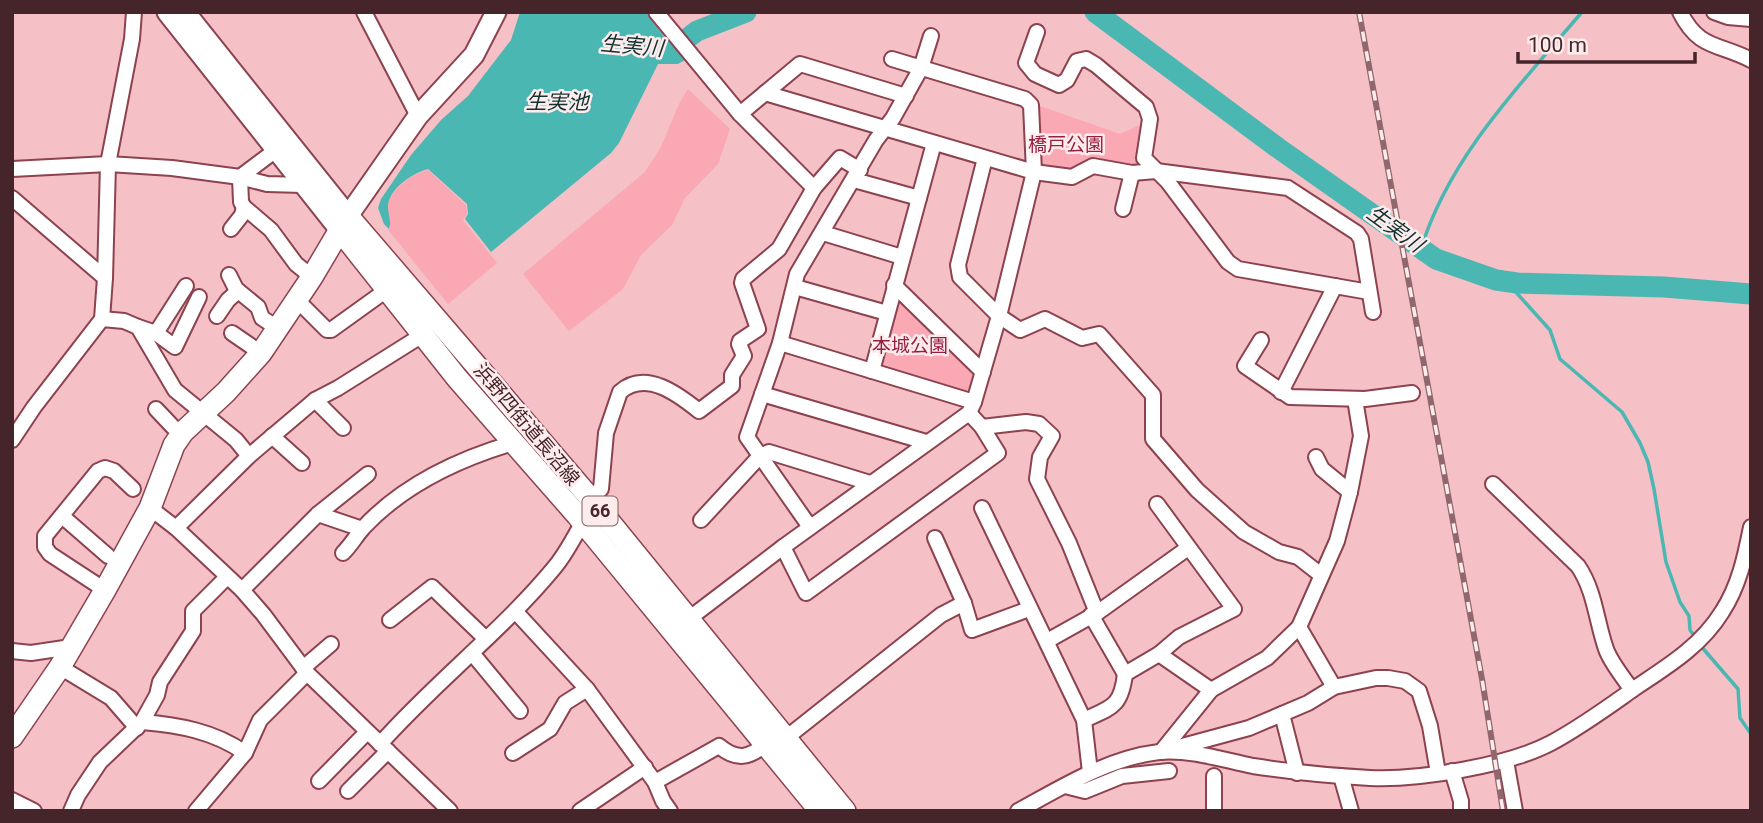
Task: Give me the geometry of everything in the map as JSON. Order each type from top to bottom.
[{"type":"main road","points":[[12,737],[60,667],[105,590],[150,508],[174,445],[183,432],[261,353],[312,277],[344,222]]},
{"type":"main road","name":"浜野四街道長沼線","points":[[344,222],[388,289],[513,443],[583,522],[681,625]]},
{"type":"main road","name":"浜野四街道長沼線","points":[[344,222],[590,498],[681,625],[776,741],[845,811]]},
{"type":"main road","name":"浜野四街道長沼線","points":[[776,741],[819,811]]},
{"type":"street","points":[[12,440],[102,319],[108,164],[132,39],[134,12]]},
{"type":"street","points":[[167,12],[303,185],[344,222]]},
{"type":"street","points":[[185,12],[344,222]]},
{"type":"street","points":[[363,12],[418,116]]},
{"type":"street","points":[[344,222],[418,116],[474,55],[496,12]]},
{"type":"street","points":[[656,12],[740,114],[814,188]]},
{"type":"street","points":[[1680,12],[1701,40],[1751,60]]},
{"type":"street","points":[[1714,12],[1728,17],[1748,17]]},
{"type":"street","points":[[1037,32],[1026,63],[1035,74],[1059,85],[1067,80],[1077,61],[1086,59],[1146,107],[1150,119],[1144,158],[1168,182],[1228,262],[1238,269],[1368,292]]},
{"type":"street","points":[[810,527],[747,437],[780,339],[797,274],[921,68],[931,36]]},
{"type":"street","points":[[681,625],[971,407],[999,316],[1034,172],[1031,105],[1025,99],[891,59]]},
{"type":"street","points":[[740,114],[800,64],[905,96]]},
{"type":"street","points":[[1025,99],[1035,74]]},
{"type":"street","points":[[765,93],[1034,172],[1072,177],[1093,166],[1132,173],[1156,171],[1288,188],[1357,233],[1373,312]]},
{"type":"street","points":[[872,371],[934,143]]},
{"type":"street","points":[[240,177],[276,150]]},
{"type":"street","points":[[783,547],[806,593],[998,453],[971,407],[758,329],[742,283],[743,279],[779,249],[814,188],[840,158],[857,175],[919,198]]},
{"type":"street","points":[[985,159],[958,265],[960,277],[999,316],[1020,330],[1045,319],[1082,338],[1099,334],[1153,395],[1153,439],[1197,490],[1244,532],[1279,552],[1298,557],[1321,575]]},
{"type":"street","points":[[12,169],[108,164],[173,168],[240,177],[267,184],[303,185]]},
{"type":"street","points":[[1123,209],[1132,173]]},
{"type":"street","points":[[240,177],[241,202],[244,207],[271,230],[296,264],[312,277]]},
{"type":"street","points":[[12,198],[105,278]]},
{"type":"street","points":[[231,229],[242,215],[244,207]]},
{"type":"street","points":[[823,233],[902,257]]},
{"type":"street","points":[[229,275],[238,291],[258,307],[262,318],[279,329]]},
{"type":"street","points":[[894,285],[983,372]]},
{"type":"street","points":[[156,333],[186,286]]},
{"type":"street","points":[[1281,392],[1335,286]]},
{"type":"street","points":[[795,287],[887,313]]},
{"type":"street","points":[[297,300],[327,330],[331,330],[388,289]]},
{"type":"street","points":[[217,316],[238,291]]},
{"type":"street","points":[[102,319],[124,321],[156,333],[175,347],[199,297]]},
{"type":"street","points":[[138,327],[175,390],[205,412],[236,440],[249,456]]},
{"type":"street","points":[[590,498],[601,489],[606,433],[620,392],[633,385],[654,385],[675,392],[699,411],[732,386],[732,375],[744,356],[740,341],[758,329]]},
{"type":"street","points":[[232,333],[261,353]]},
{"type":"street","points":[[176,528],[249,456],[315,400],[424,334]]},
{"type":"street","points":[[1261,340],[1245,366],[1290,397],[1355,399],[1412,393]]},
{"type":"street","points":[[762,394],[926,442]]},
{"type":"street","points":[[1161,752],[1211,690],[1267,658],[1299,627],[1337,541],[1350,492],[1361,436],[1355,399]]},
{"type":"street","points":[[315,400],[343,428]]},
{"type":"street","points":[[156,409],[183,432]]},
{"type":"street","points":[[982,427],[1026,422],[1039,425],[1052,436],[1040,457],[1037,479],[1069,543],[1094,614],[1125,674],[1122,693],[1111,707],[1084,720]]},
{"type":"street","points":[[272,436],[302,463]]},
{"type":"street","points":[[343,553],[362,529],[394,500],[474,454],[513,443]]},
{"type":"street","points":[[701,520],[760,456],[769,452],[870,483]]},
{"type":"street","points":[[1316,457],[1322,469],[1350,492]]},
{"type":"street","points":[[105,590],[50,554],[45,547],[48,531],[98,471],[105,468],[114,471],[132,489]]},
{"type":"street","points":[[242,590],[318,514],[368,474]]},
{"type":"street","points":[[1493,484],[1578,566],[1593,596],[1607,652],[1632,691]]},
{"type":"street","points":[[1125,674],[1159,654],[1179,637],[1234,609],[1157,504]]},
{"type":"street","points":[[150,508],[176,528],[242,590],[305,670],[450,811]]},
{"type":"street","points":[[982,508],[1084,720],[1090,772]]},
{"type":"street","points":[[318,514],[362,529]]},
{"type":"street","points":[[62,516],[108,556]]},
{"type":"street","points":[[348,792],[384,747],[402,719],[515,611],[556,566],[583,522]]},
{"type":"street","points":[[1161,752],[1186,753],[1297,773],[1341,776],[1409,777],[1506,761],[1551,743],[1685,656],[1708,631],[1734,591],[1751,527]]},
{"type":"street","points":[[935,538],[964,603],[972,630],[1029,609]]},
{"type":"street","points":[[1047,641],[1094,614],[1188,548]]},
{"type":"street","points":[[1742,568],[1751,582]]},
{"type":"street","points":[[71,811],[78,795],[100,762],[139,725],[157,695],[160,682],[193,632],[193,611],[227,577]]},
{"type":"street","points":[[390,620],[432,587],[486,639]]},
{"type":"street","points":[[655,782],[719,746],[729,754],[755,754],[776,741],[941,615],[964,603]]},
{"type":"street","points":[[515,611],[587,689],[645,767],[670,811]]},
{"type":"street","points":[[1299,627],[1334,687]]},
{"type":"street","points":[[196,811],[245,752],[260,720],[331,644]]},
{"type":"street","points":[[15,648],[31,653],[71,647]]},
{"type":"street","points":[[472,653],[520,711]]},
{"type":"street","points":[[1159,654],[1211,690]]},
{"type":"street","points":[[60,667],[111,698],[139,725],[183,726],[233,744],[245,752]]},
{"type":"street","points":[[1018,811],[1090,772],[1131,757],[1161,752],[1249,728],[1308,703],[1334,687],[1388,678],[1405,681],[1419,691],[1445,772],[1461,801],[1461,811]]},
{"type":"street","points":[[513,753],[550,729],[565,703],[587,689]]},
{"type":"street","points":[[1282,713],[1297,773]]},
{"type":"street","points":[[319,781],[366,732]]},
{"type":"street","points":[[1506,761],[1515,811]]},
{"type":"street","points":[[580,811],[645,767]]},
{"type":"street","points":[[1065,786],[1085,791],[1122,776],[1169,771]]},
{"type":"street","points":[[1214,776],[1214,811]]},
{"type":"street","points":[[1341,776],[1351,811]]},
{"type":"street","points":[[12,800],[34,811]]},
{"type":"green space","points":[[688,89],[730,129],[718,164],[685,198],[672,225],[641,255],[623,289],[569,331],[523,274],[645,172],[661,147]]},
{"type":"green space","name":"橋戸公園","points":[[1037,105],[1120,134],[1142,124],[1136,167],[1073,172],[1041,167]]},
{"type":"green space","points":[[428,170],[466,205],[467,214],[463,220],[497,263],[448,304],[389,231],[387,207],[390,197],[404,182]]},
{"type":"green space","name":"本城公園","points":[[904,301],[971,368],[974,375],[969,389],[965,392],[885,367],[879,358],[893,307]]},
{"type":"water","name":"生実池","points":[[520,12],[645,12],[666,39],[674,37],[690,57],[678,64],[658,64],[619,143],[611,153],[491,252],[465,219],[468,214],[467,204],[428,169],[409,178],[392,194],[388,207],[389,229],[384,224],[378,208],[381,199],[411,155],[441,120],[468,96],[511,40]]},
{"type":"waterway","name":"生実川","points":[[663,49],[672,50],[697,31],[746,12]]},
{"type":"waterway","name":"生実川","points":[[1095,12],[1278,148],[1436,259],[1496,280],[1517,283],[1664,287],[1751,294]]},
{"type":"waterway","points":[[1421,249],[1433,215],[1468,153],[1512,94],[1582,12]]},
{"type":"waterway","points":[[1506,281],[1550,330],[1560,359],[1622,412],[1640,443],[1648,462],[1654,489],[1666,562],[1680,602],[1689,616],[1690,630],[1696,638]]},
{"type":"waterway","points":[[1700,645],[1738,689],[1740,718],[1751,734]]},
{"type":"railway","points":[[1359,12],[1482,679],[1503,811]]}]
